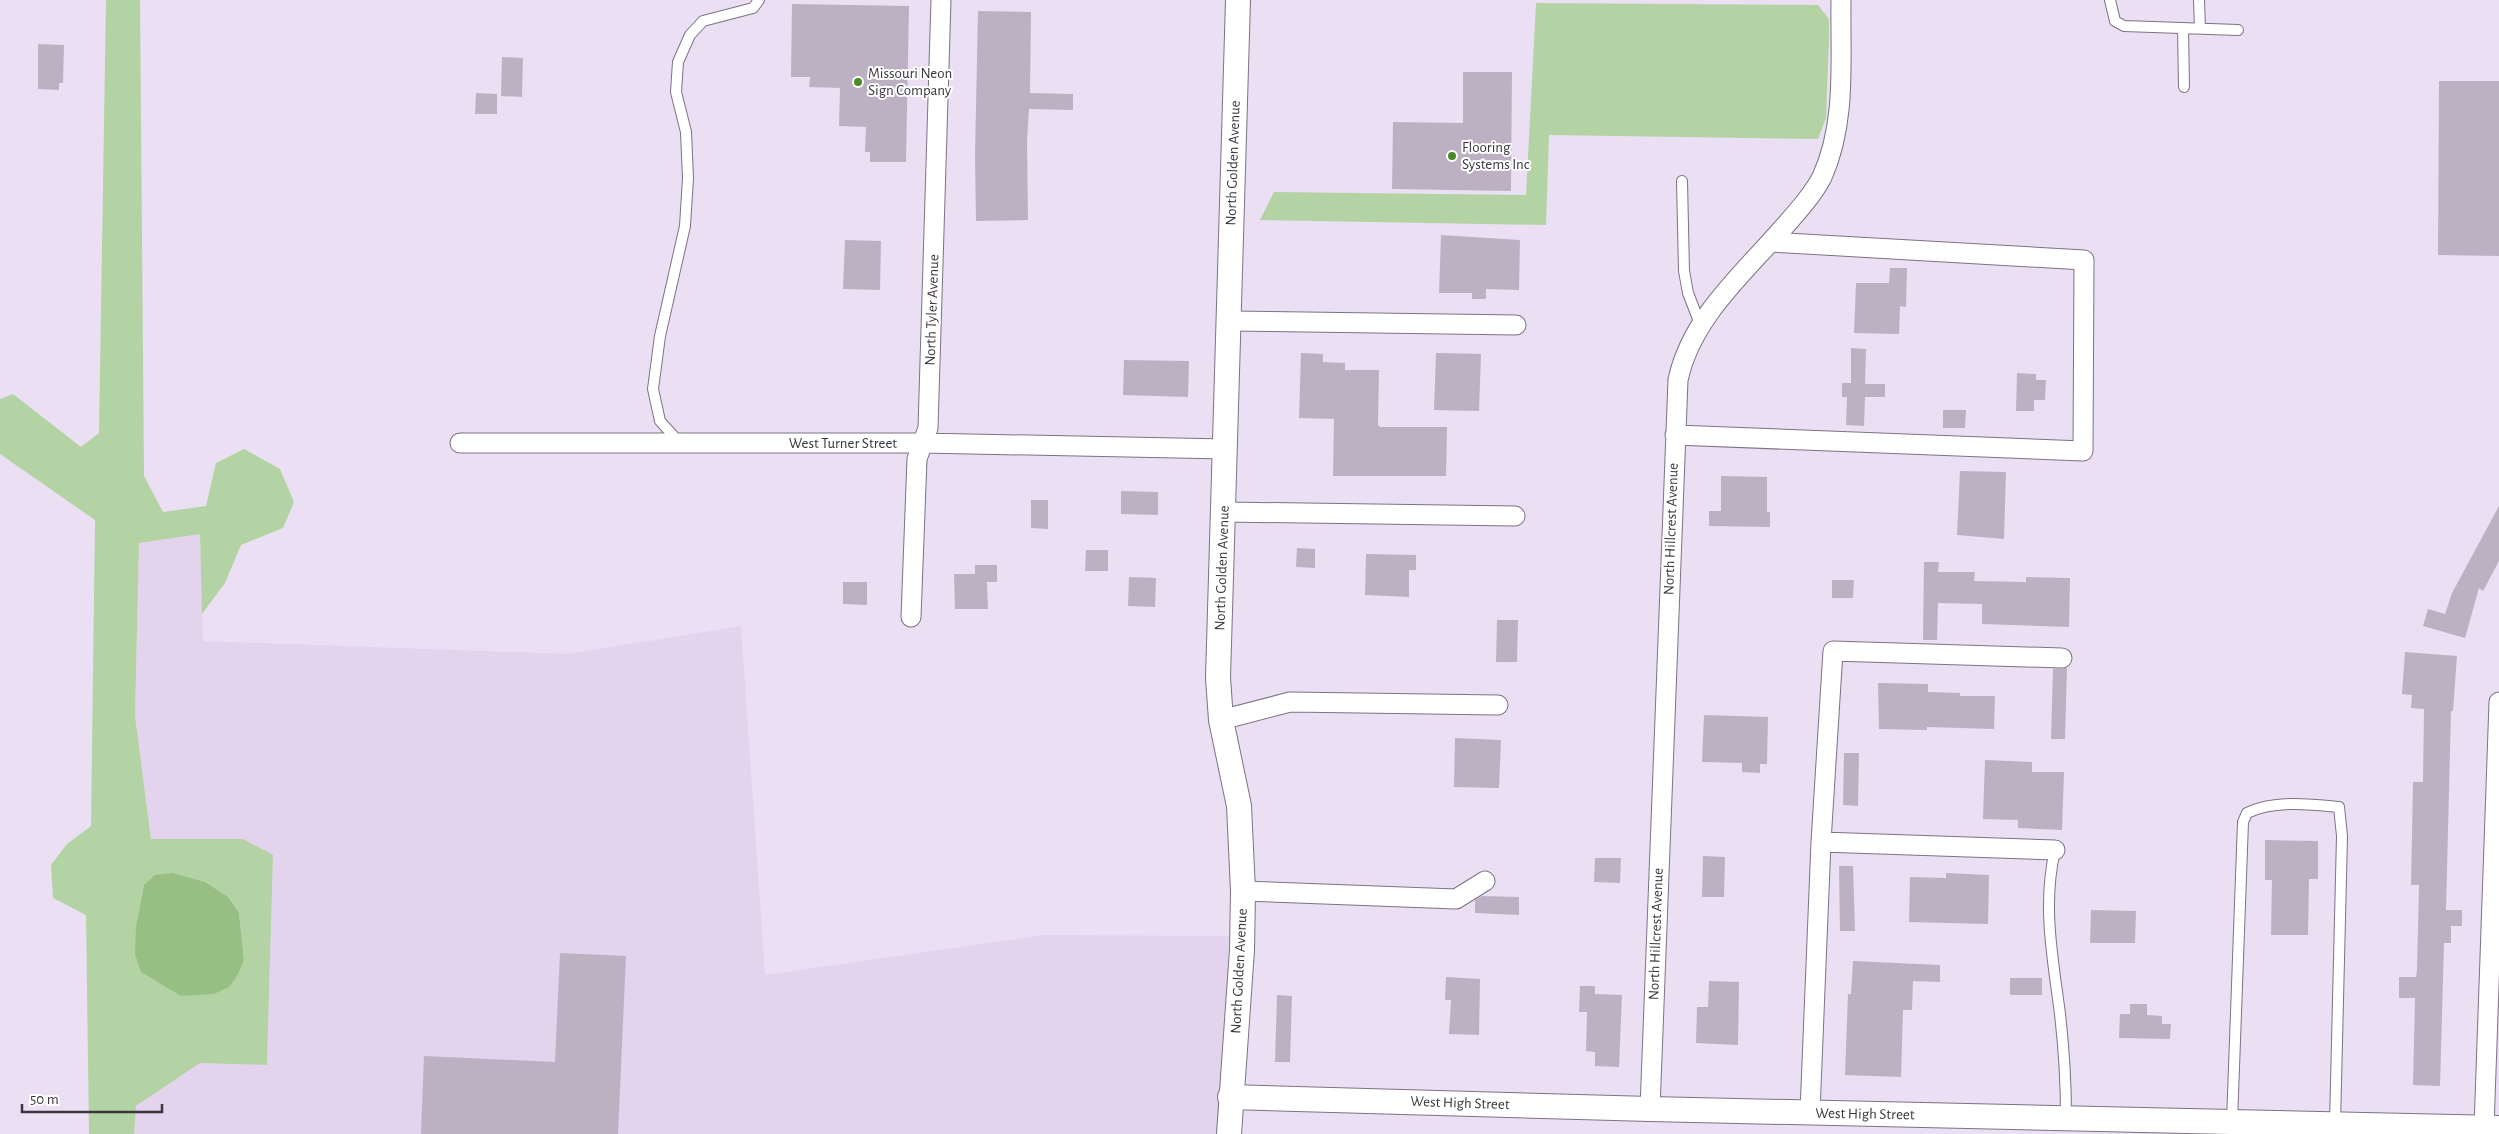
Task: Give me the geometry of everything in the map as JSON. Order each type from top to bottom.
[{"type":"street","name":"North Tyler Avenue","points":[[911,617],[917,459],[928,428],[941,0]]},
{"type":"street","name":"North Golden Avenue","points":[[1229,1134],[1230,1097],[1242,950],[1243,891],[1239,806],[1221,720],[1218,678],[1225,512],[1238,0]]},
{"type":"street","name":"North Hillcrest Avenue","points":[[1650,1109],[1676,395],[1681,364],[1700,324],[1813,192],[1821,178],[1832,148],[1839,114],[1841,0]]},
{"type":"street","points":[[1675,435],[2083,451],[2084,260],[1771,242]]},
{"type":"street","points":[[1229,321],[1516,325]]},
{"type":"street","name":"West Turner Street","points":[[460,443],[922,443],[1226,449]]},
{"type":"street","points":[[1225,512],[1515,516]]},
{"type":"street","points":[[1810,1112],[1821,842],[1833,652],[2062,658]]},
{"type":"street","points":[[1221,720],[1290,702],[1498,705]]},
{"type":"street","points":[[2491,1128],[2499,702]]},
{"type":"street","points":[[1821,842],[2055,850]]},
{"type":"street","points":[[1243,891],[1456,899],[1485,881]]},
{"type":"street","name":"West High Street","points":[[1230,1097],[1650,1109],[2491,1128]]},
{"type":"lane","points":[[680,443],[660,421],[653,390],[660,336],[685,226],[688,178],[686,132],[676,92],[678,62],[690,34],[704,21],[753,8],[759,0]]},
{"type":"lane","points":[[2110,0],[2114,21],[2124,26],[2238,30]]},
{"type":"lane","points":[[2199,0],[2200,28]]},
{"type":"lane","points":[[2183,28],[2184,87]]},
{"type":"lane","points":[[1682,181],[1684,271],[1688,293],[1700,324]]},
{"type":"lane","points":[[2232,1122],[2243,822],[2247,813],[2261,806],[2312,804],[2339,808],[2342,836],[2335,1124]]},
{"type":"lane","points":[[2055,850],[2050,873],[2048,906],[2051,958],[2065,1068],[2066,1118]]},
{"type":"shaded area","points":[[106,0],[140,0],[144,476],[163,512],[206,506],[216,463],[244,449],[280,469],[294,502],[283,528],[241,545],[225,583],[202,614],[200,534],[139,543],[135,716],[151,839],[243,839],[273,855],[267,1065],[200,1063],[136,1106],[134,1134],[89,1134],[86,915],[53,898],[51,865],[67,844],[91,826],[95,520],[0,454],[0,399],[13,394],[81,447],[99,433]],"holes":[[[144,885],[239,913],[244,960],[181,996],[164,984],[141,906]]]},
{"type":"shaded area","points":[[1536,3],[1818,5],[1829,19],[1829,39],[1826,118],[1818,139],[1549,135],[1546,225],[1260,220],[1274,192],[1526,195]]},
{"type":"shaded area","points":[[200,534],[203,641],[569,654],[741,626],[765,975],[1044,935],[1229,936],[1221,1134],[134,1134],[136,1106],[200,1063],[267,1065],[273,856],[242,839],[151,839],[135,716],[139,542]]},
{"type":"shaded area","points":[[172,873],[205,882],[228,897],[239,913],[244,960],[237,976],[229,987],[214,994],[181,996],[141,972],[135,954],[136,927],[144,885],[155,875]]},
{"type":"building","name":"Missouri Neon Sign Company","points":[[792,4],[909,6],[906,162],[870,162],[870,152],[865,152],[866,127],[839,126],[840,88],[809,87],[810,77],[791,77]]},
{"type":"building","points":[[978,11],[1031,12],[1030,93],[1073,94],[1073,110],[1029,109],[1027,141],[1028,220],[976,221],[975,155]]},
{"type":"building","points":[[38,44],[64,45],[63,83],[59,83],[59,90],[38,89]]},
{"type":"building","points":[[502,57],[523,58],[522,97],[501,96]]},
{"type":"building","name":"Flooring Systems Inc","points":[[1463,72],[1512,72],[1511,191],[1392,189],[1393,122],[1463,123]]},
{"type":"building","points":[[2439,81],[2499,81],[2499,256],[2438,255]]},
{"type":"building","points":[[476,93],[497,94],[497,114],[475,114]]},
{"type":"building","points":[[1441,235],[1520,240],[1519,290],[1486,289],[1486,299],[1472,299],[1472,293],[1439,293]]},
{"type":"building","points":[[845,240],[881,241],[880,290],[843,289]]},
{"type":"building","points":[[1890,268],[1907,268],[1906,307],[1900,306],[1899,334],[1854,333],[1856,283],[1889,283]]},
{"type":"building","points":[[1851,348],[1866,349],[1865,384],[1885,384],[1885,397],[1865,397],[1864,426],[1846,425],[1847,397],[1842,397],[1842,383],[1851,383]]},
{"type":"building","points":[[1301,353],[1323,354],[1323,362],[1345,363],[1345,370],[1379,370],[1378,425],[1380,427],[1447,427],[1446,476],[1333,476],[1334,419],[1299,418]]},
{"type":"building","points":[[1436,353],[1481,354],[1479,411],[1434,410]]},
{"type":"building","points":[[1124,360],[1189,361],[1188,397],[1123,395]]},
{"type":"building","points":[[2017,373],[2036,374],[2036,380],[2046,380],[2045,400],[2034,400],[2034,411],[2016,411]]},
{"type":"building","points":[[1943,410],[1966,410],[1965,428],[1943,428]]},
{"type":"building","points":[[1960,471],[2006,472],[2004,539],[1957,535]]},
{"type":"building","points":[[1721,476],[1767,477],[1767,512],[1770,512],[1770,527],[1709,526],[1709,511],[1721,511]]},
{"type":"building","points":[[1121,491],[1158,492],[1158,515],[1121,514]]},
{"type":"building","points":[[1031,500],[1048,500],[1048,529],[1031,528]]},
{"type":"building","points":[[2499,506],[2499,561],[2483,591],[2479,588],[2465,638],[2423,626],[2428,609],[2445,614],[2452,593]]},
{"type":"building","points":[[1297,548],[1315,549],[1315,568],[1296,567]]},
{"type":"building","points":[[1086,550],[1108,550],[1108,571],[1085,571]]},
{"type":"building","points":[[1366,554],[1416,555],[1416,570],[1409,570],[1409,597],[1365,595]]},
{"type":"building","points":[[1924,562],[1939,562],[1938,572],[1975,572],[1974,581],[2026,582],[2026,577],[2070,578],[2069,627],[1982,624],[1982,604],[1938,603],[1937,640],[1923,640]]},
{"type":"building","points":[[975,565],[997,565],[997,582],[987,582],[988,609],[955,609],[954,574],[975,574]]},
{"type":"building","points":[[1129,577],[1156,578],[1155,607],[1128,606]]},
{"type":"building","points":[[1832,580],[1854,580],[1853,598],[1832,598]]},
{"type":"building","points":[[843,582],[867,582],[867,605],[843,604]]},
{"type":"building","points":[[1497,620],[1518,620],[1517,662],[1496,662]]},
{"type":"building","points":[[2405,652],[2457,656],[2453,711],[2451,711],[2446,910],[2462,910],[2462,926],[2451,926],[2451,943],[2444,943],[2440,1086],[2413,1085],[2415,998],[2399,998],[2399,977],[2416,977],[2417,970],[2419,885],[2411,885],[2413,782],[2423,782],[2424,709],[2411,708],[2412,695],[2402,694]]},
{"type":"building","points":[[2067,668],[2065,739],[2051,739],[2053,669]]},
{"type":"building","points":[[1878,683],[1928,684],[1928,692],[1960,693],[1960,696],[1995,696],[1994,729],[1927,727],[1927,730],[1879,729]]},
{"type":"building","points":[[1704,715],[1768,717],[1767,764],[1760,764],[1760,773],[1742,772],[1742,763],[1702,762]]},
{"type":"building","points":[[1455,738],[1501,740],[1499,788],[1454,787]]},
{"type":"building","points":[[1844,753],[1859,753],[1858,806],[1843,805]]},
{"type":"building","points":[[1985,760],[2032,762],[2032,772],[2064,772],[2062,830],[2018,828],[2018,820],[1983,819]]},
{"type":"building","points":[[2265,840],[2318,841],[2318,879],[2309,879],[2308,935],[2271,935],[2272,880],[2265,880]]},
{"type":"building","points":[[1703,856],[1725,857],[1724,897],[1702,897]]},
{"type":"building","points":[[1595,858],[1621,858],[1620,883],[1594,882]]},
{"type":"building","points":[[1839,866],[1853,866],[1855,931],[1840,931]]},
{"type":"building","points":[[1946,873],[1989,875],[1988,924],[1909,922],[1910,877],[1946,878]]},
{"type":"building","points":[[1482,896],[1519,897],[1519,915],[1475,913],[1475,900]]},
{"type":"building","points":[[2091,910],[2136,911],[2135,943],[2090,943]]},
{"type":"building","points":[[560,953],[626,956],[618,1134],[421,1134],[424,1056],[555,1062]]},
{"type":"building","points":[[1853,961],[1940,965],[1940,982],[1913,981],[1912,1010],[1903,1010],[1901,1077],[1845,1075],[1848,994],[1851,994]]},
{"type":"building","points":[[1446,977],[1480,979],[1479,1035],[1449,1034],[1451,1000],[1445,1000]]},
{"type":"building","points":[[2010,978],[2042,978],[2042,995],[2010,995]]},
{"type":"building","points":[[1709,981],[1739,982],[1738,1045],[1696,1043],[1697,1007],[1708,1007]]},
{"type":"building","points":[[1580,986],[1595,986],[1595,994],[1622,995],[1619,1067],[1595,1066],[1595,1052],[1586,1051],[1587,1012],[1579,1012]]},
{"type":"building","points":[[1277,995],[1292,996],[1290,1062],[1275,1062]]},
{"type":"building","points":[[2130,1004],[2147,1004],[2147,1015],[2162,1016],[2162,1024],[2171,1024],[2170,1039],[2119,1038],[2120,1014],[2130,1014]]},
{"type":"place","name":"Missouri Neon Sign Company","points":[[858,82]]},
{"type":"place","name":"Flooring Systems Inc","points":[[1452,156]]}]
